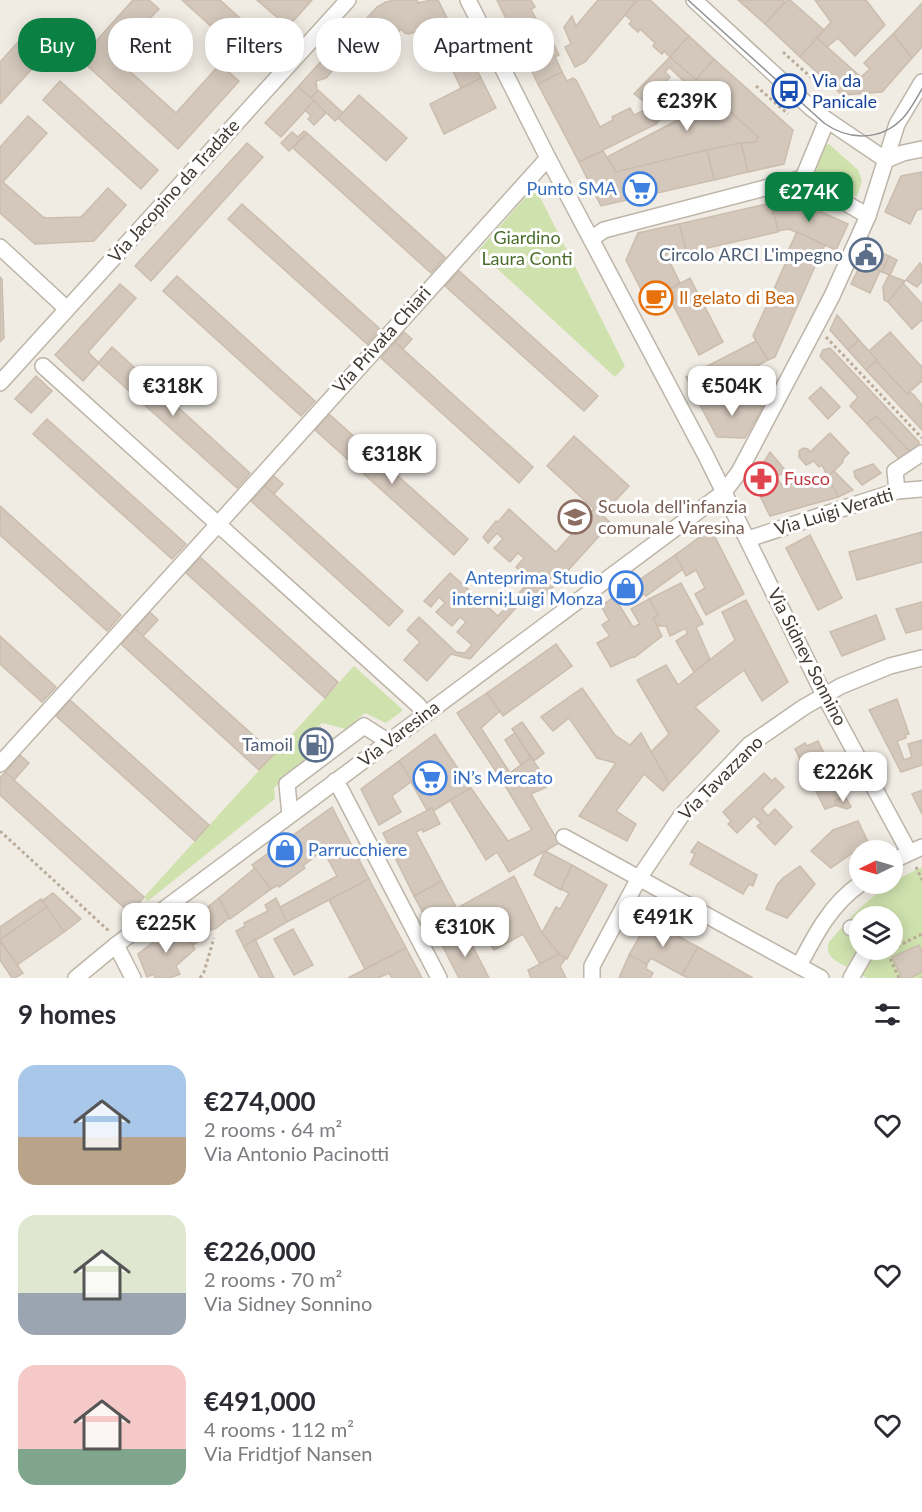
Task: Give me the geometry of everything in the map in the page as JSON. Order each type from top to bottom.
[{"type":"street","name":"Via Jacopino da Tradate","points":[[0,383],[348,0]]},
{"type":"street","name":"Via Sidney Sonnino","points":[[468,0],[548,158],[724,492],[824,695],[916,849]]},
{"type":"street","points":[[694,0],[826,120],[886,160],[922,149]]},
{"type":"street","name":"Via Varesina","points":[[76,978],[113,938],[290,815],[389,741],[422,710],[724,492],[739,471],[832,296],[868,216],[899,118],[922,82]]},
{"type":"street","points":[[803,178],[826,120]]},
{"type":"street","name":"Via Privata Chiari","points":[[0,764],[548,158]]},
{"type":"street","points":[[591,239],[604,230],[803,178],[868,216]]},
{"type":"street","points":[[0,247],[67,309]]},
{"type":"street","points":[[43,366],[422,710]]},
{"type":"street","points":[[897,491],[895,471],[922,453]]},
{"type":"street","name":"Via Luigi Veratti","points":[[748,539],[897,491],[922,489]]},
{"type":"street","name":"Via Tavazzano","points":[[592,978],[592,966],[639,878],[681,816],[749,745],[804,707],[841,686],[890,666],[922,658]]},
{"type":"street","points":[[290,815],[286,784],[364,726],[389,741]]},
{"type":"street","points":[[335,782],[439,978]]},
{"type":"street","points":[[564,837],[821,978]]},
{"type":"street","points":[[799,966],[820,925],[849,891]]},
{"type":"street","points":[[113,938],[133,978]]},
{"type":"street","points":[[851,978],[861,960]]},
{"type":"path","points":[[783,52],[814,80]]},
{"type":"path","points":[[756,86],[788,114]]},
{"type":"path","points":[[823,333],[922,438]]},
{"type":"path","points":[[0,831],[113,938]]},
{"type":"path","points":[[916,867],[922,880]]},
{"type":"path","points":[[903,944],[922,934]]},
{"type":"path","points":[[200,978],[214,938]]},
{"type":"path","points":[[891,960],[899,978]]},
{"type":"green space","points":[[829,144],[858,170],[862,181],[857,196],[847,195],[817,181],[815,175],[823,146]]},
{"type":"green space","name":"Giardino Laura Conti","points":[[529,193],[538,193],[625,366],[615,377],[478,251]]},
{"type":"green space","points":[[354,666],[402,711],[386,723],[365,713],[346,729],[322,723],[298,743],[307,759],[274,788],[275,799],[148,901],[144,897]]},
{"type":"green space","points":[[922,867],[922,978],[867,978],[861,974],[867,964],[860,960],[903,960],[903,906],[863,906],[877,894],[903,894],[903,876]]},
{"type":"green space","points":[[849,919],[849,960],[851,960],[847,967],[832,958],[828,951],[829,942]]},
{"type":"building","points":[[133,0],[149,0],[159,9],[150,18],[117,18]]},
{"type":"building","points":[[182,0],[220,0],[240,18],[205,18],[205,21]]},
{"type":"building","points":[[257,0],[312,0],[296,18],[278,18]]},
{"type":"building","points":[[417,0],[418,3],[438,0],[447,18],[413,18],[413,33],[405,33],[401,29],[401,18],[367,18],[377,7],[386,2]]},
{"type":"building","points":[[497,0],[531,0],[535,7],[531,9],[536,18],[506,18]]},
{"type":"building","points":[[598,0],[637,0],[585,62],[575,67],[565,47],[571,44],[564,27],[572,16],[576,26]]},
{"type":"building","points":[[637,0],[650,0],[689,36],[670,57],[664,51],[662,54],[653,46],[655,43],[640,29],[638,32],[629,24],[632,21],[625,15]]},
{"type":"building","points":[[738,0],[783,0],[785,2],[765,24]]},
{"type":"building","points":[[787,0],[790,0],[824,30],[800,57],[765,24]]},
{"type":"building","points":[[815,0],[866,0],[885,25],[855,56],[838,38],[827,47],[817,38],[831,22]]},
{"type":"building","points":[[922,3],[922,47],[912,58],[893,34]]},
{"type":"building","points":[[108,28],[108,72],[131,72],[176,113],[213,72],[229,72],[239,81],[178,149],[94,72],[96,72],[96,41]]},
{"type":"building","points":[[893,34],[912,58],[882,92],[842,95],[800,57],[817,38],[861,77],[870,69],[864,63]]},
{"type":"building","points":[[689,36],[714,59],[696,80],[670,57]]},
{"type":"building","points":[[18,42],[18,72],[29,72],[0,104],[0,62]]},
{"type":"building","points":[[554,45],[559,55],[555,57],[562,72],[538,84],[532,72],[554,72]]},
{"type":"building","points":[[670,57],[696,80],[690,87],[669,67],[665,72],[670,77],[664,84],[680,98],[656,124],[652,119],[659,112],[634,94]]},
{"type":"building","points":[[714,59],[793,130],[784,164],[748,172],[741,143],[756,142],[758,137],[696,80]]},
{"type":"building","points":[[316,67],[316,72],[331,72],[326,78],[316,81],[317,91],[311,98],[298,87]]},
{"type":"building","points":[[453,72],[478,72],[481,78],[461,88]]},
{"type":"building","points":[[562,72],[567,81],[573,78],[576,80],[600,127],[613,120],[612,117],[630,108],[634,115],[645,110],[656,124],[579,162],[538,84]]},
{"type":"building","points":[[481,78],[496,108],[444,134],[430,104]]},
{"type":"building","points":[[696,80],[758,137],[756,142],[707,150],[616,172],[607,157],[676,121],[667,113]]},
{"type":"building","points":[[60,81],[158,170],[141,189],[43,100]]},
{"type":"building","points":[[298,87],[314,101],[281,137],[265,123]]},
{"type":"building","points":[[318,90],[343,113],[335,121],[311,98]]},
{"type":"building","points":[[359,95],[407,138],[386,161],[338,118]]},
{"type":"building","points":[[314,101],[326,113],[314,125],[308,119],[311,116],[305,110]]},
{"type":"building","points":[[28,116],[47,133],[3,182],[46,218],[80,217],[108,188],[126,205],[94,241],[35,244],[0,213],[0,147]]},
{"type":"building","points":[[304,131],[307,133],[289,151],[281,143],[292,132],[298,137]]},
{"type":"building","points":[[307,133],[445,257],[431,273],[293,148]]},
{"type":"building","points":[[247,143],[263,157],[151,281],[135,266]]},
{"type":"building","points":[[741,143],[748,172],[714,180],[707,150]]},
{"type":"building","points":[[707,150],[714,180],[601,206],[579,162],[603,151],[616,172]]},
{"type":"building","points":[[922,172],[922,209],[917,210],[910,224],[885,212],[901,176]]},
{"type":"building","points":[[793,199],[848,224],[836,250],[789,229],[778,231],[771,203]]},
{"type":"building","points":[[771,203],[778,232],[698,250],[686,250],[679,224]]},
{"type":"building","points":[[242,204],[380,329],[367,344],[228,219]]},
{"type":"building","points":[[679,224],[686,250],[666,254],[680,283],[666,291],[671,299],[651,309],[626,260],[638,233]]},
{"type":"building","points":[[797,232],[825,245],[816,264],[788,251]]},
{"type":"building","points":[[868,247],[889,256],[882,272],[861,264]]},
{"type":"building","points":[[790,253],[816,264],[775,357],[768,360],[753,336]]},
{"type":"building","points":[[889,256],[897,260],[890,275],[882,272]]},
{"type":"building","points":[[920,263],[922,281],[917,287],[906,280]]},
{"type":"building","points":[[861,264],[880,271],[870,293],[851,284]]},
{"type":"building","points":[[459,271],[598,396],[584,411],[445,286]]},
{"type":"building","points":[[889,275],[905,281],[888,302],[884,300],[883,287]]},
{"type":"building","points":[[177,276],[315,401],[301,416],[163,291]]},
{"type":"building","points":[[0,277],[2,279],[4,338],[0,342]]},
{"type":"building","points":[[690,278],[723,342],[699,355],[666,291]]},
{"type":"building","points":[[903,283],[922,304],[922,320],[912,329],[888,302]]},
{"type":"building","points":[[120,284],[136,298],[88,352],[99,363],[83,381],[55,355]]},
{"type":"building","points":[[837,315],[859,340],[848,350],[830,330]]},
{"type":"building","points":[[404,332],[412,339],[403,349],[395,342]]},
{"type":"building","points":[[890,332],[922,367],[922,381],[907,394],[869,351]]},
{"type":"building","points":[[859,340],[877,360],[866,370],[848,350]]},
{"type":"building","points":[[756,341],[768,360],[717,386],[721,395],[700,405],[686,377]]},
{"type":"building","points":[[395,342],[533,467],[519,483],[381,358]]},
{"type":"building","points":[[112,347],[250,473],[237,488],[98,363]]},
{"type":"building","points":[[830,348],[919,442],[918,450],[912,454],[876,416],[867,424],[850,406],[858,397],[820,356],[823,350]]},
{"type":"building","points":[[876,361],[907,394],[909,392],[913,394],[922,405],[922,430],[866,370]]},
{"type":"building","points":[[36,376],[52,391],[31,413],[15,399]]},
{"type":"building","points":[[821,387],[840,407],[828,419],[809,398]]},
{"type":"building","points":[[740,394],[763,407],[745,438],[717,437],[700,405],[721,395],[727,407],[731,409]]},
{"type":"building","points":[[329,414],[468,539],[454,555],[315,430]]},
{"type":"building","points":[[876,416],[912,454],[901,461],[867,424]]},
{"type":"building","points":[[47,419],[186,544],[172,559],[33,434]]},
{"type":"building","points":[[830,433],[849,453],[828,477],[822,465],[819,467],[814,461],[806,465],[799,457],[799,451],[803,448],[810,452]]},
{"type":"building","points":[[574,436],[629,486],[602,515],[611,523],[532,610],[522,601],[470,659],[451,654],[427,681],[404,660],[420,642],[407,630],[419,617],[456,652],[465,653],[472,645],[457,632],[466,622],[460,617],[452,626],[436,612],[445,603],[439,597],[431,607],[424,601],[450,573],[498,616],[530,581],[516,567],[524,558],[518,553],[510,562],[494,548],[503,539],[497,533],[488,543],[483,537],[496,521],[498,522],[509,509],[556,552],[594,509],[547,466]]},
{"type":"building","points":[[770,452],[786,471],[776,477],[778,480],[758,492],[753,480]]},
{"type":"building","points":[[873,464],[881,473],[862,485],[855,477],[854,471]]},
{"type":"building","points":[[834,471],[853,490],[838,497],[828,477]]},
{"type":"building","points":[[827,475],[838,497],[770,516],[758,492],[778,480],[782,486]]},
{"type":"building","points":[[274,476],[283,484],[274,494],[265,486]]},
{"type":"building","points":[[265,486],[403,611],[389,626],[251,501]]},
{"type":"building","points":[[0,506],[121,615],[107,631],[0,535]]},
{"type":"building","points":[[711,529],[744,594],[706,615],[695,594],[705,588],[696,570],[686,576],[675,555]]},
{"type":"building","points":[[922,532],[922,562],[857,580],[849,552]]},
{"type":"building","points":[[810,535],[842,598],[818,610],[786,548]]},
{"type":"building","points":[[675,555],[683,569],[646,596],[644,594],[629,605],[622,592]]},
{"type":"building","points":[[200,557],[338,682],[325,698],[186,573]]},
{"type":"building","points":[[681,583],[703,624],[696,627],[710,659],[694,672],[676,641],[687,634],[686,628],[670,636],[666,626],[657,626],[653,618],[658,615],[649,599]]},
{"type":"building","points":[[614,597],[633,627],[640,624],[631,609],[649,599],[658,615],[653,618],[662,636],[635,657],[611,667],[597,643],[610,636],[602,625],[609,620],[601,606]]},
{"type":"building","points":[[746,600],[788,682],[762,701],[744,670],[695,707],[719,731],[669,784],[651,752],[669,734],[637,680],[666,665],[678,685],[735,640],[722,612]]},
{"type":"building","points":[[922,602],[922,629],[906,633],[896,609]]},
{"type":"building","points":[[150,612],[158,620],[143,636],[135,629]]},
{"type":"building","points":[[876,615],[885,639],[842,656],[830,632]]},
{"type":"building","points":[[135,629],[274,754],[259,770],[121,644]]},
{"type":"building","points":[[0,636],[56,687],[42,702],[0,664]]},
{"type":"building","points":[[556,644],[572,666],[503,716],[487,693]]},
{"type":"building","points":[[582,688],[615,735],[630,745],[641,733],[669,784],[663,791],[644,774],[616,811],[636,824],[627,841],[579,816],[616,763],[597,758],[569,718],[553,731],[541,717]]},
{"type":"building","points":[[487,693],[500,711],[481,728],[510,773],[501,779],[457,713]]},
{"type":"building","points":[[897,699],[909,734],[905,735],[906,738],[897,741],[904,760],[912,757],[908,744],[922,740],[922,765],[901,772],[869,710]]},
{"type":"building","points":[[70,700],[209,825],[195,841],[56,716]]},
{"type":"building","points":[[522,722],[544,753],[534,761],[512,729]]},
{"type":"building","points":[[320,727],[334,747],[315,761],[301,742]]},
{"type":"building","points":[[515,733],[531,758],[521,765],[505,740]]},
{"type":"building","points":[[435,734],[471,788],[433,811],[432,808],[427,810],[399,761]]},
{"type":"building","points":[[818,741],[845,796],[835,801],[837,805],[825,809],[795,749],[805,743],[807,746]]},
{"type":"building","points":[[20,755],[29,763],[14,780],[5,772]]},
{"type":"building","points":[[531,758],[551,785],[531,794],[559,843],[509,872],[497,852],[486,860],[450,800],[471,788],[508,841],[532,830],[501,779]]},
{"type":"building","points":[[399,761],[412,781],[392,796],[401,812],[379,825],[361,789]]},
{"type":"building","points":[[5,772],[144,897],[130,913],[0,795],[0,778]]},
{"type":"building","points":[[764,773],[772,781],[775,778],[784,787],[762,809],[768,816],[775,809],[792,827],[775,845],[757,826],[761,823],[754,816],[737,833],[728,824],[731,821],[723,812]]},
{"type":"building","points":[[922,790],[922,814],[912,794]]},
{"type":"building","points":[[845,796],[851,807],[847,809],[837,806],[835,801]]},
{"type":"building","points":[[332,807],[369,879],[287,922],[280,907],[337,876],[323,850],[303,866],[305,868],[279,887],[278,885],[271,889],[252,865]]},
{"type":"building","points":[[432,808],[440,824],[423,832],[422,829],[416,832],[442,881],[414,896],[383,833]]},
{"type":"building","points":[[858,821],[867,840],[849,840],[849,855],[831,868],[811,851],[833,830]]},
{"type":"building","points":[[698,842],[757,875],[753,886],[749,884],[743,894],[690,864],[695,854],[691,852]]},
{"type":"building","points":[[545,851],[572,865],[561,890],[534,875]]},
{"type":"building","points":[[572,865],[607,885],[567,959],[559,954],[542,933],[556,907],[560,909],[569,893],[561,889]]},
{"type":"building","points":[[800,866],[815,884],[787,918],[766,909],[777,885]]},
{"type":"building","points":[[255,868],[271,889],[230,919],[219,898]]},
{"type":"building","points":[[514,876],[542,933],[559,954],[540,964],[523,934],[494,950],[479,927],[442,945],[429,924]]},
{"type":"building","points":[[369,879],[406,948],[365,969],[329,900]]},
{"type":"building","points":[[442,881],[457,909],[429,924],[414,896]]},
{"type":"building","points":[[53,893],[81,919],[64,932],[42,901]]},
{"type":"building","points":[[219,898],[229,918],[206,933],[208,935],[193,945],[181,929]]},
{"type":"building","points":[[276,898],[287,922],[244,947],[236,931],[245,926],[244,923],[268,911],[265,905]]},
{"type":"building","points":[[41,899],[47,907],[0,940],[0,927]]},
{"type":"building","points":[[47,907],[64,932],[17,965],[0,940]]},
{"type":"building","points":[[649,920],[698,947],[682,975],[651,958],[647,964],[629,955]]},
{"type":"building","points":[[178,923],[195,949],[176,966],[180,974],[170,978],[155,978],[154,974],[147,977],[138,954]]},
{"type":"building","points":[[293,929],[313,965],[294,975],[274,939]]},
{"type":"building","points":[[466,933],[489,978],[459,978],[442,945]]},
{"type":"building","points":[[255,939],[274,978],[260,978],[244,947]]},
{"type":"building","points":[[0,941],[23,973],[15,978],[12,978],[0,960]]},
{"type":"building","points":[[919,945],[922,952],[922,972],[910,978],[902,978],[893,960],[903,960],[903,952]]},
{"type":"building","points":[[698,947],[753,978],[688,978],[682,975]]},
{"type":"building","points":[[406,948],[422,978],[392,978],[389,973],[378,978],[348,978]]},
{"type":"building","points":[[559,954],[566,958],[560,966],[566,978],[531,978],[528,970]]},
{"type":"building","points":[[629,955],[647,964],[646,969],[653,973],[650,978],[619,978]]},
{"type":"tram line","points":[[688,0],[824,123],[844,133],[865,136],[894,126],[911,108],[922,89]]},
{"type":"place","name":"Via da Panicale","points":[[789,91]]},
{"type":"place","name":"Punto SMA","points":[[640,189]]},
{"type":"place","name":"Circolo ARCI L'impegno","points":[[866,255]]},
{"type":"place","name":"Il gelato di Bea","points":[[656,298]]},
{"type":"place","name":"Fusco","points":[[761,479]]},
{"type":"place","name":"Scuola dell'infanzia comunale Varesina","points":[[575,517]]},
{"type":"place","name":"Anteprima Studio interni;Luigi Monza","points":[[626,588]]},
{"type":"place","name":"Tamoil","points":[[316,745]]},
{"type":"place","name":"iN’s Mercato","points":[[430,778]]},
{"type":"place","name":"Parrucchiere","points":[[285,850]]}]
